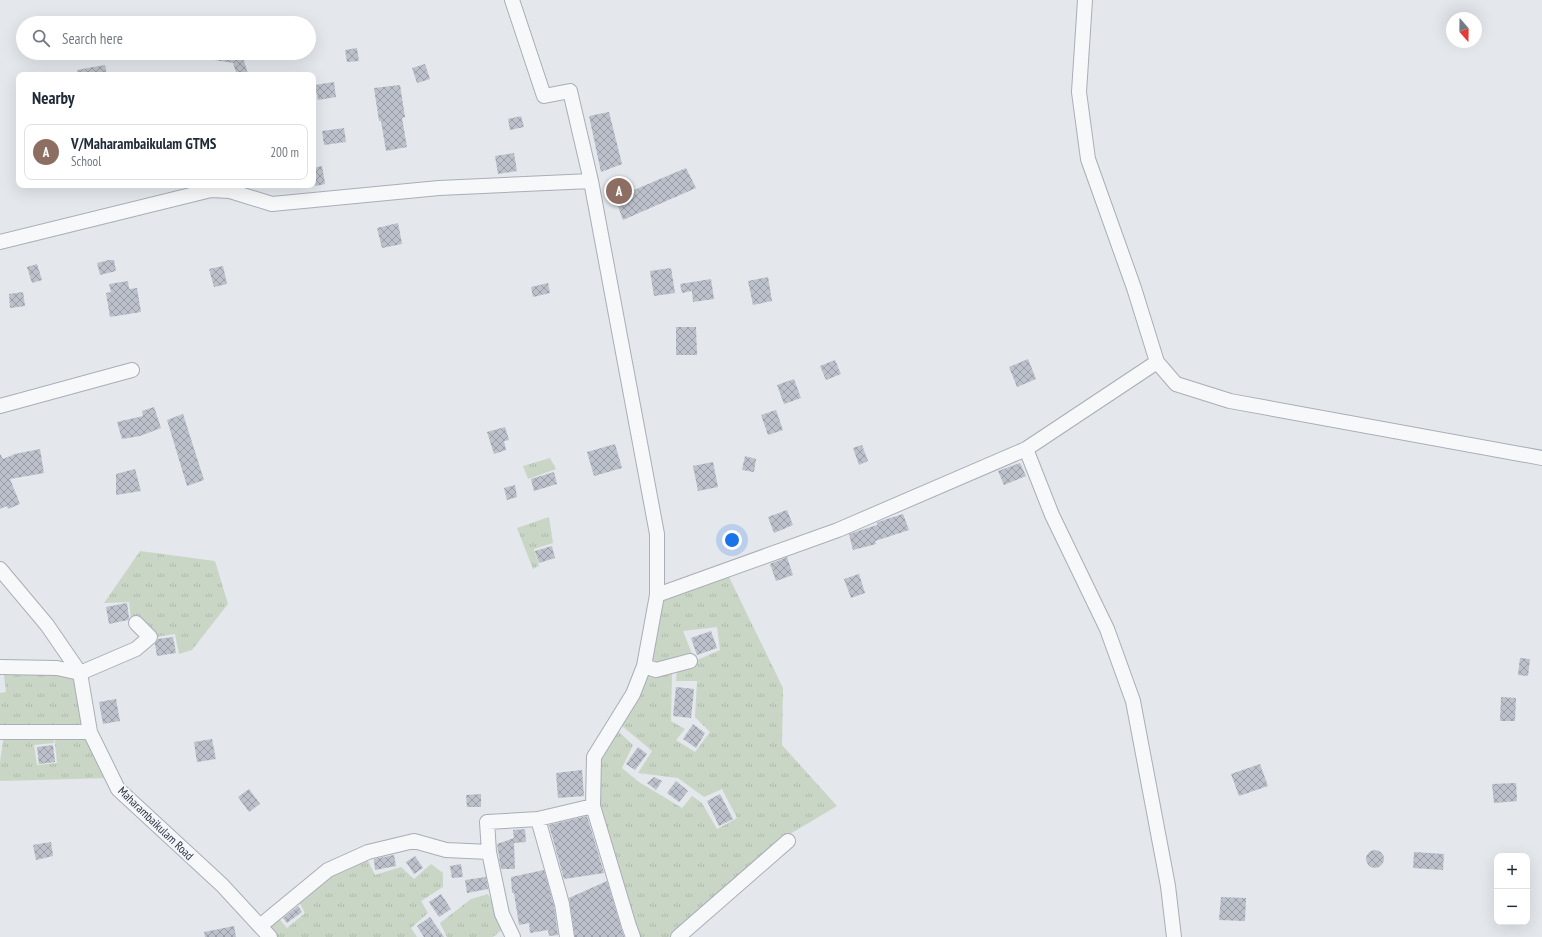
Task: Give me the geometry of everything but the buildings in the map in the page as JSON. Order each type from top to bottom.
[{"type":"street","points":[[512,0],[544,96],[570,91],[591,181],[657,534],[657,595],[644,666],[633,694],[594,757],[593,806],[633,937]]},
{"type":"street","points":[[1085,0],[1079,92],[1088,159],[1134,288],[1157,362],[1176,384],[1230,401],[1542,458]]},
{"type":"street","points":[[0,242],[211,190],[230,191],[272,204],[439,188],[591,181]]},
{"type":"street","points":[[657,595],[838,530],[1026,449],[1157,362]]},
{"type":"street","points":[[0,406],[132,370]]},
{"type":"street","points":[[1026,449],[1052,516],[1107,629],[1133,701],[1168,886],[1174,937]]},
{"type":"street","name":"Maharambaikulam Road","points":[[0,569],[47,625],[80,673],[90,732],[118,789],[222,885],[270,937]]},
{"type":"street","points":[[0,667],[57,668],[80,673],[136,649],[150,637],[136,623]]},
{"type":"street","points":[[644,666],[656,670],[690,661]]},
{"type":"street","points":[[0,732],[90,732]]},
{"type":"street","points":[[513,937],[502,914],[489,852],[487,822],[538,819],[593,806]]},
{"type":"street","points":[[538,819],[562,904],[567,937]]},
{"type":"street","points":[[678,937],[788,840]]},
{"type":"street","points":[[260,926],[328,870],[368,852],[414,841],[446,850],[489,852]]},
{"type":"green space","points":[[550,458],[556,469],[528,479],[523,466]]},
{"type":"green space","points":[[549,517],[553,543],[534,549],[539,566],[533,569],[517,528]]},
{"type":"green space","points":[[140,551],[215,561],[228,604],[192,650],[179,654],[175,634],[155,637],[131,619],[129,602],[104,603]]},
{"type":"green space","points":[[728,575],[783,688],[782,745],[837,806],[785,837],[670,937],[639,937],[597,806],[598,760],[618,731],[633,745],[622,768],[639,782],[682,808],[692,796],[702,803],[717,829],[737,818],[722,789],[704,797],[678,778],[638,773],[652,751],[621,725],[644,670],[655,673],[672,674],[671,721],[685,729],[676,740],[695,752],[710,732],[695,717],[697,681],[676,681],[677,669],[720,650],[717,627],[683,631],[693,656],[669,665],[647,663],[660,599]]},
{"type":"green space","points":[[3,667],[79,674],[88,730],[0,729],[0,693],[6,692]]},
{"type":"green space","points":[[54,733],[90,734],[110,778],[0,781],[0,762],[4,735],[53,734],[54,743],[34,745],[37,765],[57,763]]},
{"type":"green space","points":[[366,857],[375,875],[401,867],[414,879],[431,864],[443,873],[443,887],[421,901],[428,913],[411,928],[417,937],[274,937],[263,926],[276,915],[287,928],[305,913],[298,900],[330,874]]},
{"type":"green space","points":[[488,894],[504,928],[493,937],[447,937],[440,923],[471,899]]},
{"type":"place","name":"V/Maharambaikulam GTMS","points":[[619,191]]}]
